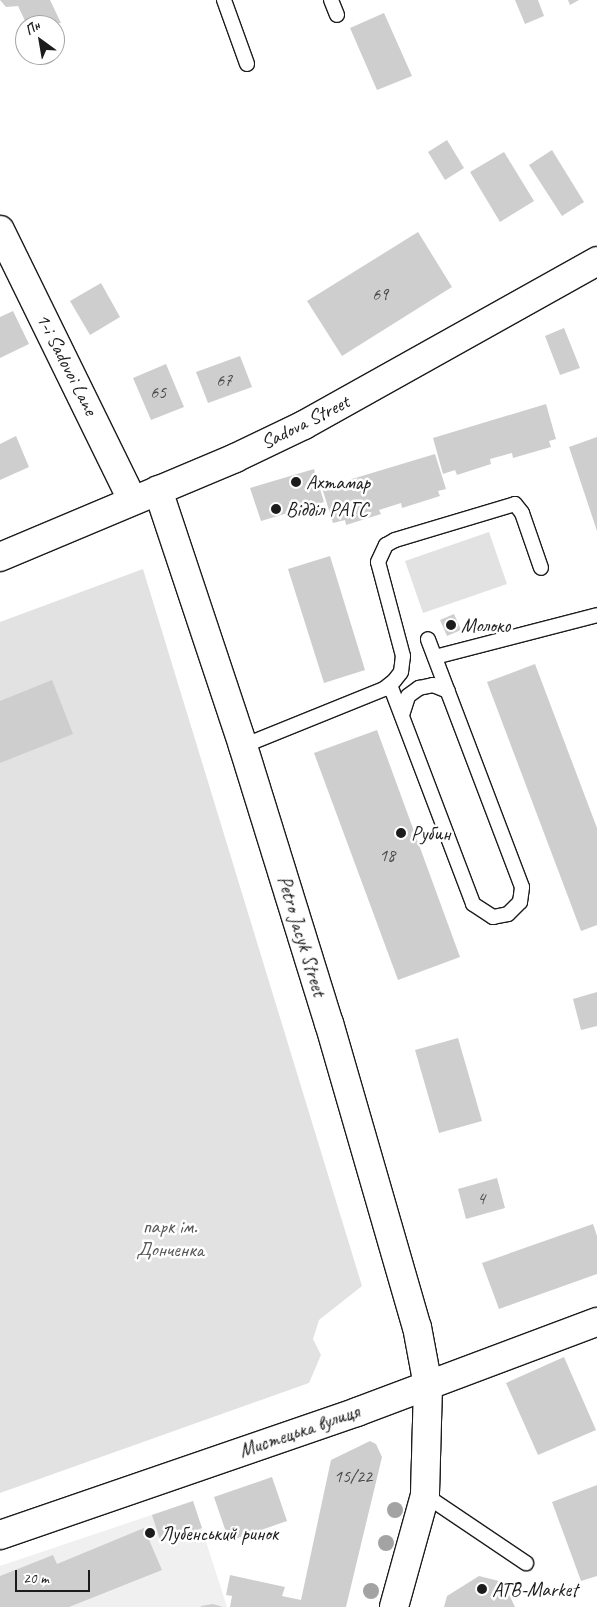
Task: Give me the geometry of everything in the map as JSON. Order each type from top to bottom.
[{"type":"street","name":"1-i Sadovoi Lane","points":[[0,230],[132,499]]},
{"type":"street","name":"Sadova Street","points":[[0,557],[304,425],[597,261]]},
{"type":"street","name":"Petro Jacyk Street","points":[[158,490],[244,746],[417,1327],[428,1386],[425,1495],[394,1607]]},
{"type":"street","name":"Мистецька вулиця","points":[[0,1535],[428,1386],[597,1322]]},
{"type":"lane","points":[[224,0],[247,64]]},
{"type":"lane","points":[[331,0],[337,16]]},
{"type":"lane","points":[[244,746],[390,685],[401,672],[403,656],[378,562],[386,545],[515,504],[522,513],[541,568]]},
{"type":"lane","points":[[435,657],[597,615]]},
{"type":"lane","points":[[390,685],[473,904],[485,915],[493,917],[508,914],[520,902],[522,886],[428,639]]},
{"type":"lane","points":[[402,715],[408,696],[419,688],[432,685],[448,691]]},
{"type":"lane","points":[[425,1495],[526,1563]]},
{"type":"shaded area","name":"Лубенський ринок","points":[[193,1501],[227,1607],[0,1607],[0,1566]]},
{"type":"green space","points":[[489,532],[507,584],[423,613],[405,561]]},
{"type":"green space","name":"парк ім. Донченка","points":[[143,569],[362,1286],[319,1320],[313,1339],[321,1355],[309,1383],[0,1493],[0,622]]},
{"type":"building","points":[[0,0],[50,0],[57,15],[22,15],[18,6],[6,7]]},
{"type":"building","points":[[515,0],[538,0],[544,16],[525,24]]},
{"type":"building","points":[[568,0],[579,0],[570,5]]},
{"type":"building","points":[[384,13],[412,76],[377,90],[350,28]]},
{"type":"building","points":[[447,140],[464,168],[445,180],[428,152]]},
{"type":"building","points":[[552,150],[584,202],[562,216],[529,165]]},
{"type":"building","points":[[504,152],[534,201],[500,222],[470,172]]},
{"type":"building","points":[[418,232],[452,287],[342,356],[307,301]]},
{"type":"building","points":[[101,283],[120,317],[90,335],[70,301]]},
{"type":"building","points":[[13,311],[29,344],[0,358],[0,317]]},
{"type":"building","points":[[564,328],[580,368],[560,375],[545,336]]},
{"type":"building","points":[[240,356],[252,387],[208,403],[196,372]]},
{"type":"building","points":[[166,364],[184,407],[151,420],[133,378]]},
{"type":"building","points":[[546,404],[556,439],[549,441],[551,447],[513,458],[512,453],[490,459],[491,464],[457,475],[455,470],[443,474],[433,438]]},
{"type":"building","points":[[16,436],[29,467],[0,480],[0,444]]},
{"type":"building","points":[[597,437],[597,531],[569,447]]},
{"type":"building","points":[[435,454],[446,489],[438,491],[440,496],[402,508],[401,503],[379,510],[381,514],[346,525],[345,520],[333,523],[322,488]]},
{"type":"building","points":[[314,469],[324,502],[261,521],[250,488]]},
{"type":"building","points":[[330,556],[365,670],[324,683],[288,569]]},
{"type":"building","name":"Молоко","points":[[454,614],[461,630],[447,636],[440,620]]},
{"type":"building","points":[[535,664],[597,828],[597,925],[581,931],[487,682]]},
{"type":"building","points":[[52,680],[73,734],[0,763],[0,701]]},
{"type":"building","points":[[377,730],[460,957],[398,980],[314,753]]},
{"type":"building","points":[[597,992],[597,1026],[581,1030],[573,999]]},
{"type":"building","points":[[458,1038],[482,1121],[439,1133],[415,1050]]},
{"type":"building","points":[[497,1178],[505,1208],[466,1219],[458,1189]]},
{"type":"building","points":[[593,1224],[597,1236],[597,1274],[499,1309],[482,1263]]},
{"type":"building","points":[[564,1357],[596,1430],[538,1455],[506,1383]]},
{"type":"building","points":[[370,1441],[376,1444],[382,1457],[346,1607],[230,1607],[232,1596],[226,1595],[230,1575],[285,1587],[282,1596],[301,1600],[331,1460]]},
{"type":"building","points":[[272,1477],[287,1521],[229,1541],[214,1497]]},
{"type":"building","points":[[597,1485],[597,1576],[581,1581],[552,1502]]},
{"type":"building","points":[[193,1501],[202,1528],[161,1543],[152,1515]]},
{"type":"building","points":[[144,1528],[162,1570],[69,1607],[0,1607],[0,1576],[53,1555],[57,1564]]},
{"type":"building","name":"ATB-Market","points":[[479,1576],[503,1582],[515,1607],[444,1607],[447,1596]]},
{"type":"building","points":[[213,1604],[223,1607],[201,1607],[201,1606]]},
{"type":"place","name":"Ахтамар","points":[[296,482]]},
{"type":"place","name":"Відділ РАГС","points":[[276,509]]},
{"type":"place","name":"Молоко","points":[[451,625]]},
{"type":"place","name":"Рубин","points":[[401,833]]},
{"type":"place","name":"Лубенський ринок","points":[[150,1533]]},
{"type":"place","name":"ATB-Market","points":[[482,1589]]}]
